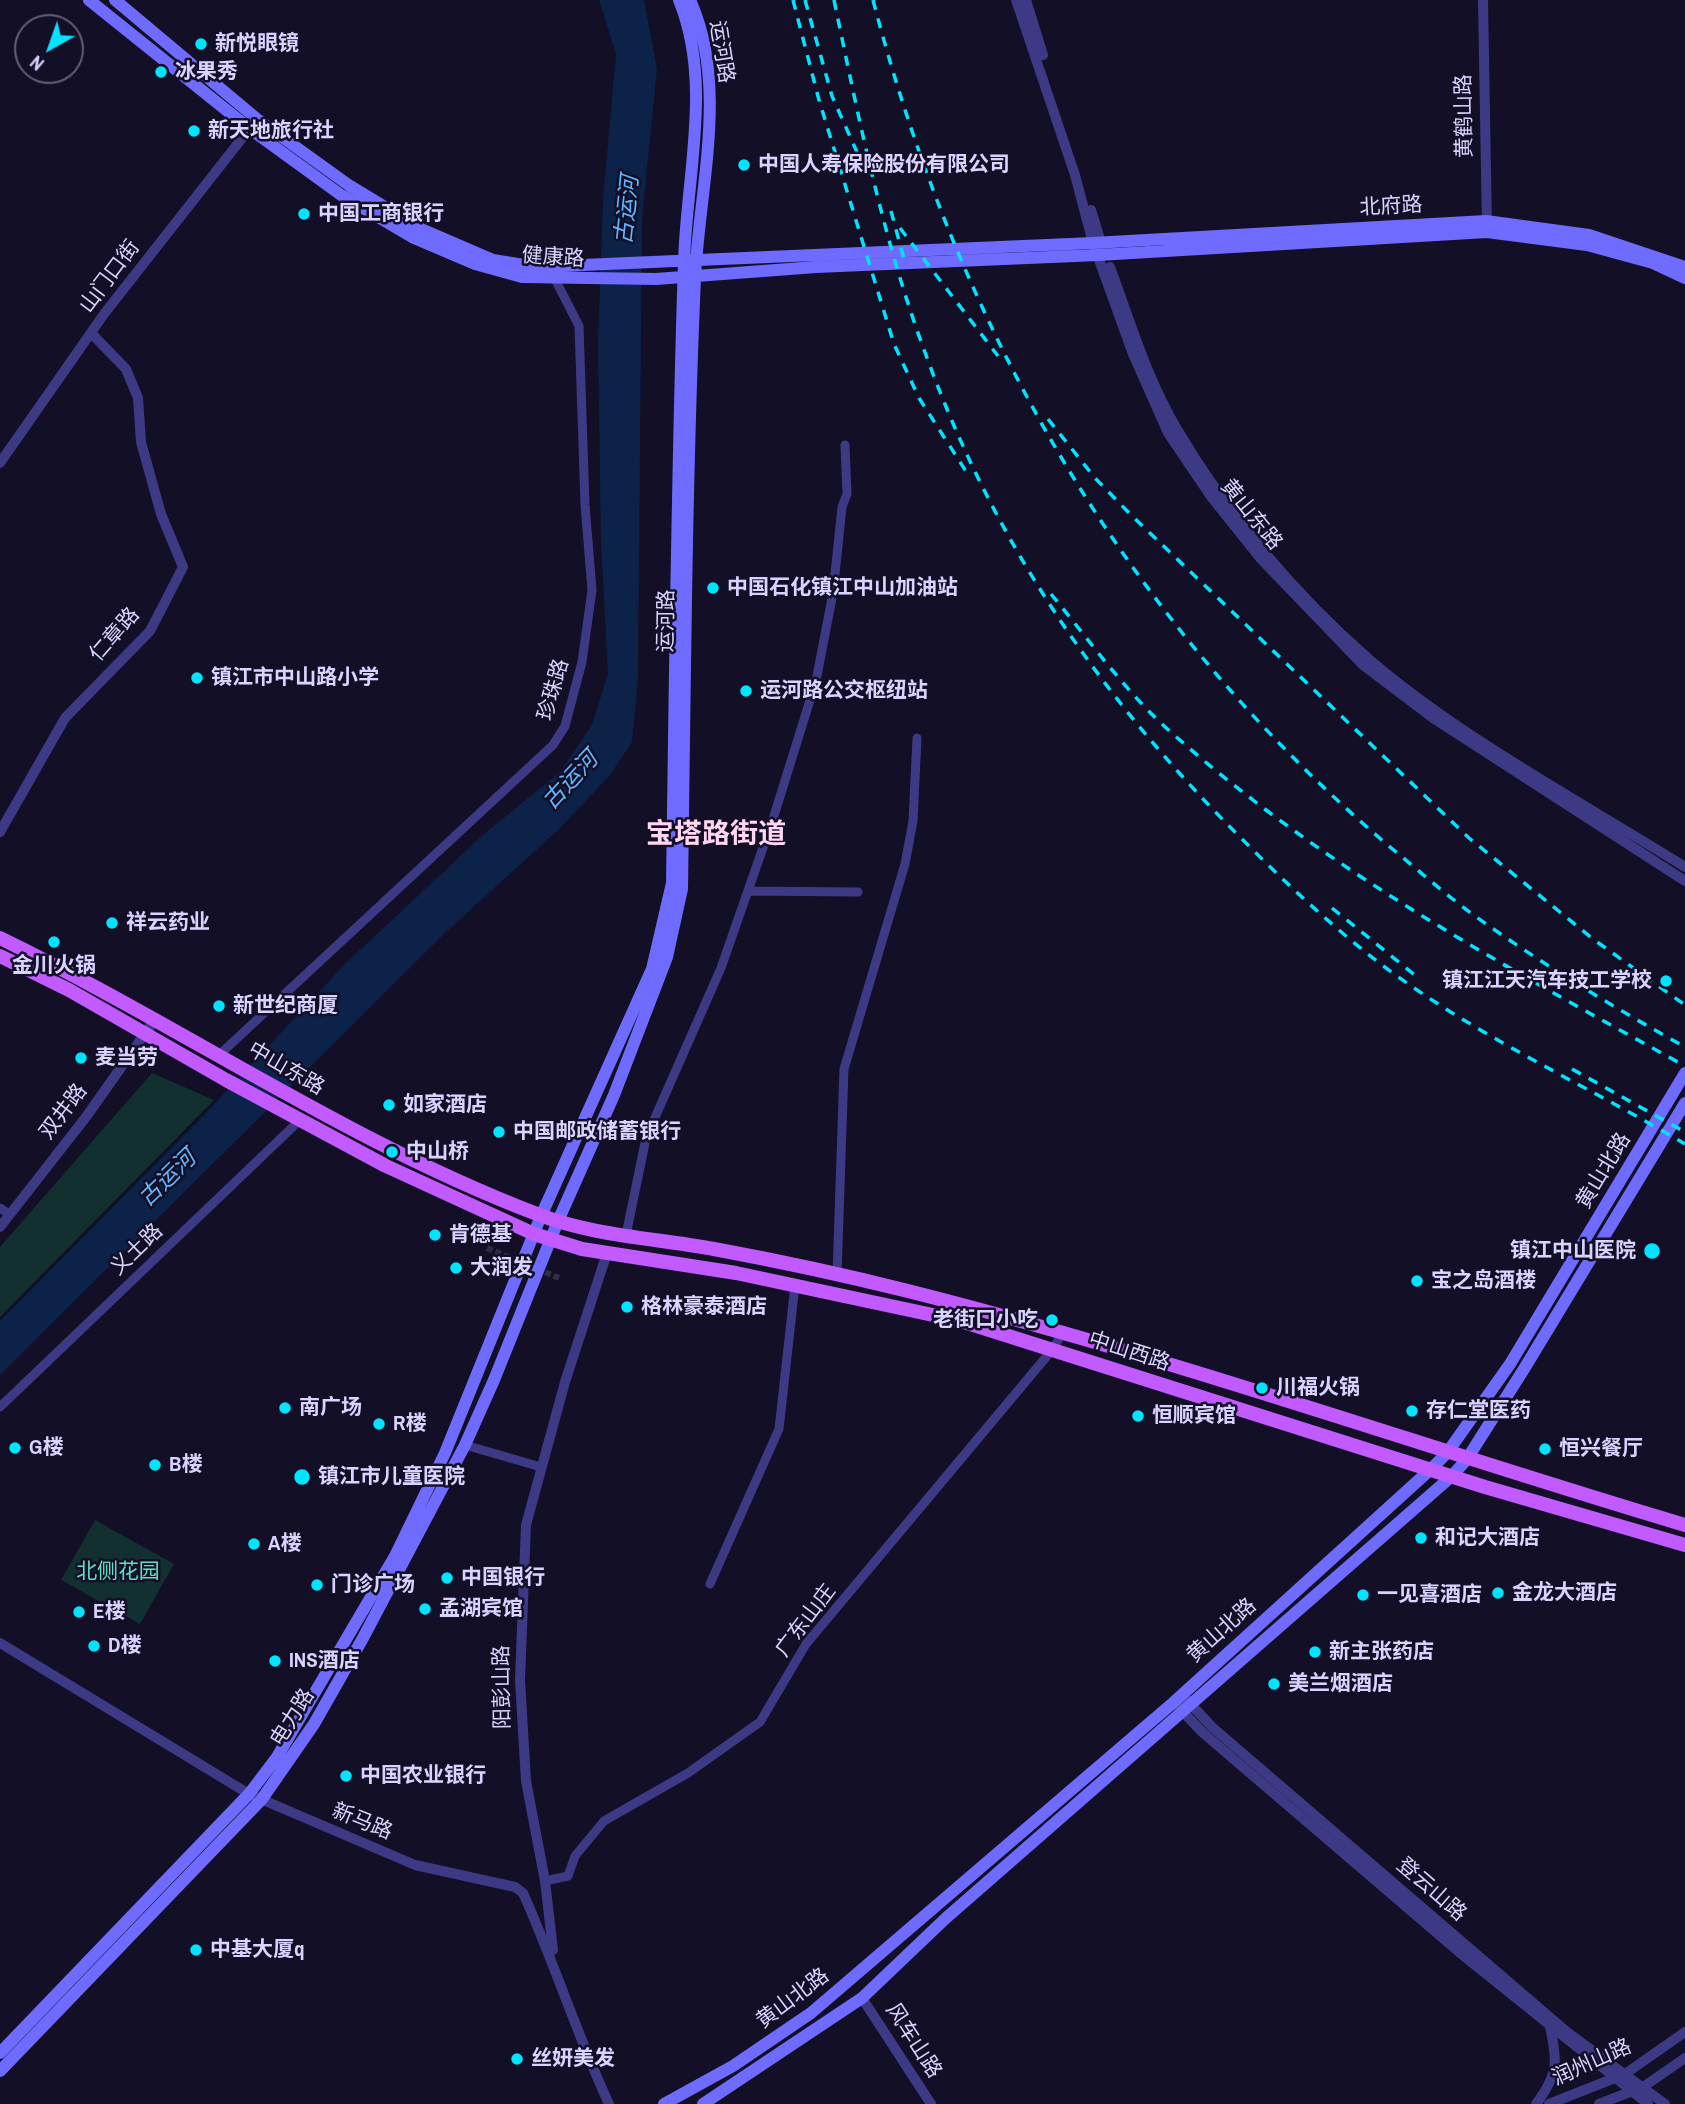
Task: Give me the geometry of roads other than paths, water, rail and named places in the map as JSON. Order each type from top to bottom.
[{"type":"main road","name":"健康路","points":[[89,0],[254,124],[341,195],[414,238],[475,264],[522,278],[656,279],[1099,249]]},
{"type":"main road","name":"健康路","points":[[115,0],[254,124],[421,229],[493,260],[536,267],[1099,249]]},
{"type":"main road","name":"运河路","points":[[534,1234],[652,969],[672,883],[695,90],[693,45],[679,0]]},
{"type":"main road","name":"运河路","points":[[690,0],[702,41],[709,114],[690,261]]},
{"type":"main road","name":"北府路","points":[[1487,226],[1587,245],[1653,263],[1685,278]]},
{"type":"main road","name":"北府路","points":[[1099,249],[1487,226],[1589,235],[1685,267]]},
{"type":"main road","name":"运河路","points":[[550,1239],[614,1095],[667,957],[681,888],[689,277]]},
{"type":"main road","name":"中山东路","points":[[0,938],[156,1018],[387,1150],[558,1221]]},
{"type":"main road","name":"中山东路","points":[[0,956],[148,1033],[226,1080],[386,1166],[550,1239]]},
{"type":"main road","name":"黄山北路","points":[[664,2104],[733,2066],[811,2013],[1178,1698],[1447,1453],[1510,1364],[1685,1073]]},
{"type":"main road","name":"黄山北路","points":[[704,2104],[862,1998],[946,1918],[1452,1476],[1467,1460],[1685,1102]]},
{"type":"main road","name":"中山西路","points":[[558,1221],[837,1275],[1062,1334],[1685,1525]]},
{"type":"main road","name":"电力路","points":[[0,2053],[249,1794],[277,1757],[395,1556],[446,1453],[534,1234]]},
{"type":"main road","name":"中山西路","points":[[550,1239],[607,1253],[795,1284],[961,1321],[1452,1476],[1685,1545]]},
{"type":"main road","name":"电力路","points":[[0,2071],[262,1799],[314,1724],[363,1638],[465,1445],[550,1239]]},
{"type":"street","name":"黄山东路","points":[[1016,0],[1133,354],[1168,433],[1212,498],[1260,558],[1363,665],[1433,718],[1685,881]]},
{"type":"street","name":"黄山东路","points":[[1026,0],[1099,249],[1175,426],[1215,488],[1304,595],[1372,661],[1438,711],[1685,867]]},
{"type":"street","name":"黄鹤山路","points":[[1483,0],[1487,226]]},
{"type":"street","name":"山门口街","points":[[0,463],[104,314],[254,124]]},
{"type":"street","name":"珍珠路","points":[[219,1055],[553,746],[565,726],[582,662],[592,590],[584,505],[579,326],[555,279]]},
{"type":"street","name":"仁章路","points":[[0,832],[65,718],[150,631],[183,567],[161,514],[141,442],[138,398],[126,369],[92,334]]},
{"type":"street","points":[[626,1235],[646,1138],[722,968],[816,681],[833,593],[842,507],[847,494],[845,445]]},
{"type":"street","points":[[837,1275],[844,1069],[905,864],[913,821],[917,738]]},
{"type":"street","points":[[748,891],[858,892]]},
{"type":"street","name":"双井路","points":[[0,1227],[5,1211],[148,1033],[156,1018]]},
{"type":"street","name":"义土路","points":[[0,1407],[300,1120]]},
{"type":"street","name":"阳彭山路","points":[[554,1962],[545,1881],[526,1781],[520,1680],[526,1525],[565,1382],[607,1253]]},
{"type":"street","points":[[710,1584],[779,1429],[795,1284]]},
{"type":"street","name":"广东山庄","points":[[545,1881],[568,1875],[575,1856],[604,1821],[688,1773],[760,1721],[806,1644],[1052,1350],[1062,1334]]},
{"type":"street","points":[[465,1445],[541,1467]]},
{"type":"street","name":"新马路","points":[[0,1643],[249,1794],[415,1865],[515,1887],[523,1893],[554,1962],[579,2040],[609,2104]]},
{"type":"street","name":"登云山路","points":[[1178,1698],[1212,1741],[1550,2027],[1638,2089],[1665,2104]]},
{"type":"street","name":"登云山路","points":[[1187,1709],[1620,2076]]},
{"type":"street","name":"风车山路","points":[[862,1998],[931,2104]]},
{"type":"street","points":[[1536,2104],[1545,2092],[1557,2064],[1550,2027]]},
{"type":"street","name":"润州山路","points":[[1549,2104],[1620,2076],[1685,2032]]},
{"type":"street","name":"润州山路","points":[[1599,2104],[1638,2089],[1685,2059]]},
{"type":"street","name":"登云山路","points":[[1638,2089],[1648,2104]]},
{"type":"water","name":"古运河","points":[[599,0],[644,0],[657,69],[642,218],[638,679],[632,742],[610,775],[560,828],[444,934],[0,1375],[0,1321],[210,1109],[344,965],[485,833],[560,772],[592,725],[608,673],[601,544],[598,344],[603,200],[616,54]]},
{"type":"tunnel","points":[[487,1248],[559,1278]]},
{"type":"railway","points":[[793,0],[819,100],[894,344],[919,398],[969,476]]},
{"type":"railway","points":[[805,0],[832,96],[864,168]]},
{"type":"railway","points":[[834,0],[885,224],[926,355],[985,492],[1020,557],[1101,678],[1196,791],[1248,845],[1364,951],[1418,991],[1493,1037],[1685,1144]]},
{"type":"railway","points":[[873,0],[909,122],[953,241],[1005,355],[1065,464],[1134,568],[1210,667],[1296,760],[1390,847],[1453,900],[1578,984],[1685,1047]]},
{"type":"railway","points":[[891,211],[904,259]]},
{"type":"railway","points":[[900,228],[998,356]]},
{"type":"railway","points":[[1048,419],[1095,478],[1130,514],[1469,838],[1593,939],[1685,1005]]},
{"type":"railway","points":[[1051,594],[1124,685],[1156,718],[1232,784],[1293,830],[1355,873],[1485,954],[1685,1066]]},
{"type":"railway","points":[[1332,908],[1416,976]]},
{"type":"railway","points":[[1572,1069],[1685,1132]]},
{"type":"place","name":"新悦眼镜","points":[[201,44]]},
{"type":"place","name":"冰果秀","points":[[161,72]]},
{"type":"place","name":"新天地旅行社","points":[[194,131]]},
{"type":"place","name":"中国人寿保险股份有限公司","points":[[744,165]]},
{"type":"place","name":"中国工商银行","points":[[304,214]]},
{"type":"place","name":"中国石化镇江中山加油站","points":[[713,588]]},
{"type":"place","name":"镇江市中山路小学","points":[[197,678]]},
{"type":"place","name":"运河路公交枢纽站","points":[[746,691]]},
{"type":"place","name":"祥云药业","points":[[112,923]]},
{"type":"place","name":"金川火锅","points":[[54,942]]},
{"type":"place","name":"镇江江天汽车技工学校","points":[[1666,981]]},
{"type":"place","name":"新世纪商厦","points":[[219,1006]]},
{"type":"place","name":"麦当劳","points":[[81,1058]]},
{"type":"place","name":"如家酒店","points":[[389,1105]]},
{"type":"place","name":"中国邮政储蓄银行","points":[[499,1132]]},
{"type":"place","name":"中山桥","points":[[392,1152]]},
{"type":"place","name":"肯德基","points":[[435,1235]]},
{"type":"place","name":"镇江中山医院","points":[[1652,1251]]},
{"type":"place","name":"大润发","points":[[456,1268]]},
{"type":"place","name":"宝之岛酒楼","points":[[1417,1281]]},
{"type":"place","name":"格林豪泰酒店","points":[[627,1307]]},
{"type":"place","name":"老街口小吃","points":[[1052,1320]]},
{"type":"place","name":"川福火锅","points":[[1262,1388]]},
{"type":"place","name":"南广场","points":[[285,1408]]},
{"type":"place","name":"存仁堂医药","points":[[1412,1411]]},
{"type":"place","name":"恒顺宾馆","points":[[1138,1416]]},
{"type":"place","name":"R楼","points":[[379,1424]]},
{"type":"place","name":"G楼","points":[[15,1448]]},
{"type":"place","name":"恒兴餐厅","points":[[1545,1449]]},
{"type":"place","name":"B楼","points":[[155,1465]]},
{"type":"place","name":"镇江市儿童医院","points":[[302,1477]]},
{"type":"place","name":"和记大酒店","points":[[1421,1538]]},
{"type":"place","name":"A楼","points":[[254,1544]]},
{"type":"place","name":"中国银行","points":[[447,1578]]},
{"type":"place","name":"门诊广场","points":[[317,1585]]},
{"type":"place","name":"金龙大酒店","points":[[1498,1593]]},
{"type":"place","name":"一见喜酒店","points":[[1363,1595]]},
{"type":"place","name":"孟湖宾馆","points":[[425,1609]]},
{"type":"place","name":"E楼","points":[[79,1612]]},
{"type":"place","name":"D楼","points":[[94,1646]]},
{"type":"place","name":"新主张药店","points":[[1315,1652]]},
{"type":"place","name":"INS酒店","points":[[275,1661]]},
{"type":"place","name":"美兰烟酒店","points":[[1274,1684]]},
{"type":"place","name":"中国农业银行","points":[[346,1776]]},
{"type":"place","name":"中基大厦q","points":[[196,1950]]},
{"type":"place","name":"丝妍美发","points":[[517,2059]]},
{"type":"district","name":"宝塔路街道","points":[[716,835]]},
{"type":"park label","name":"北侧花园","points":[[118,1572]]}]
